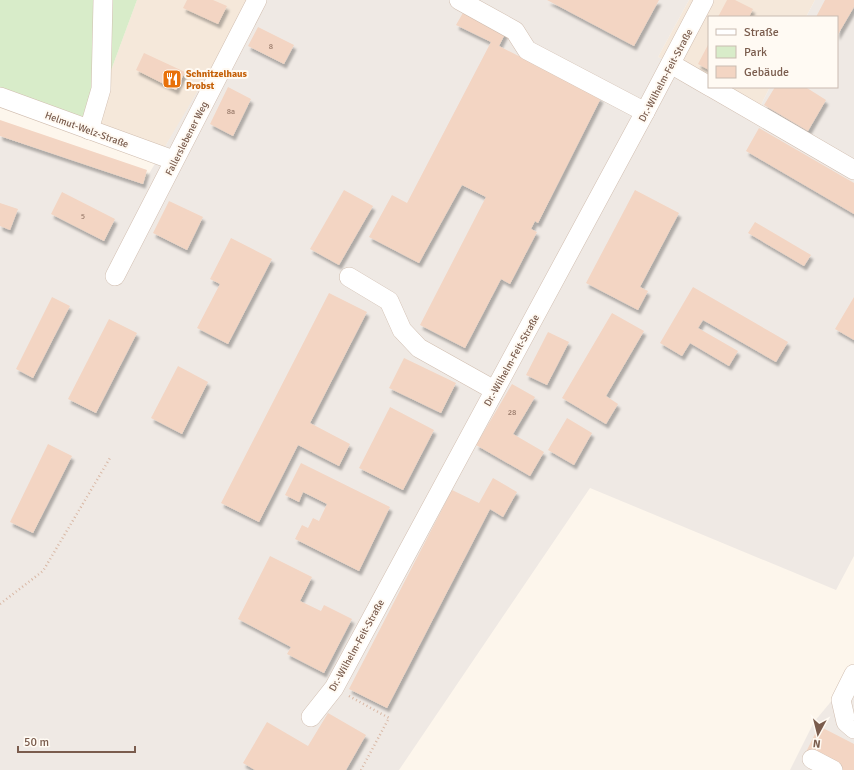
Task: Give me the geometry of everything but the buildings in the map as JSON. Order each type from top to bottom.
[{"type":"street","points":[[89,130],[101,89],[103,0]]},
{"type":"street","name":"Fallerslebener Weg","points":[[115,276],[173,160],[257,0]]},
{"type":"street","points":[[459,0],[515,31],[526,50],[645,112]]},
{"type":"street","name":"Dr.-Wilhelm-Feit-Straße","points":[[311,717],[334,688],[671,64],[704,0]]},
{"type":"street","points":[[671,64],[708,85]]},
{"type":"street","points":[[713,88],[854,170]]},
{"type":"street","name":"Helmut-Welz-Straße","points":[[0,97],[173,160]]},
{"type":"street","points":[[349,277],[389,301],[402,330],[419,348],[494,390]]},
{"type":"street","points":[[854,674],[841,700],[846,722],[854,729]]},
{"type":"street","points":[[812,760],[833,770]]},
{"type":"path","points":[[0,604],[43,571],[110,458]]},
{"type":"path","points":[[334,688],[389,718],[361,770]]},
{"type":"shaded area","points":[[137,0],[254,0],[160,155],[89,130]]},
{"type":"shaded area","points":[[251,0],[689,0],[658,57],[708,82],[708,88],[721,88],[760,107],[770,88],[838,88],[838,16],[807,16],[815,0],[854,0],[854,556],[836,590],[590,488],[399,770],[0,770],[0,136],[143,184]]},
{"type":"shaded area","points":[[689,0],[815,0],[807,16],[708,16],[708,82],[658,57]]},
{"type":"shaded area","points":[[721,88],[770,88],[760,107]]},
{"type":"shaded area","points":[[854,674],[854,770],[790,770],[814,722]]},
{"type":"green space","points":[[0,0],[137,0],[89,130],[0,97]]},
{"type":"place","name":"Schnitzelhaus Probst","points":[[172,79]]}]
